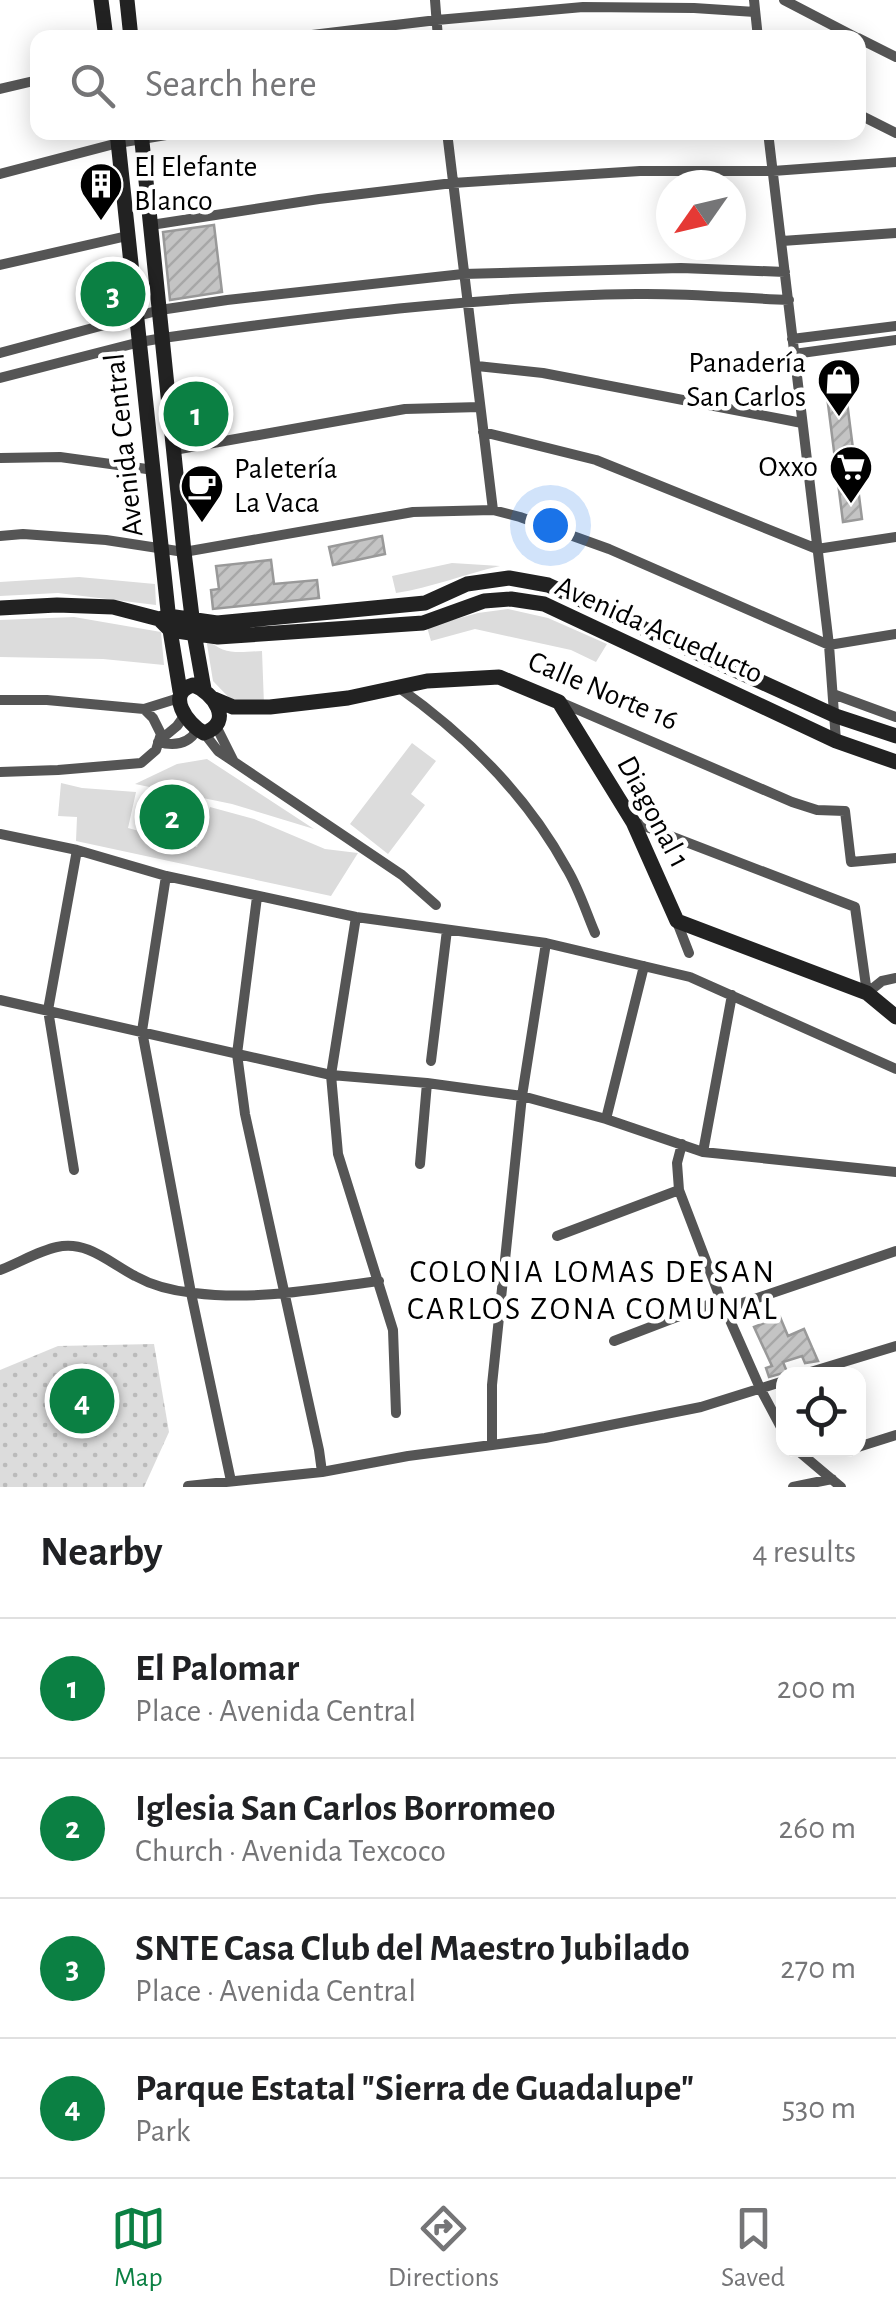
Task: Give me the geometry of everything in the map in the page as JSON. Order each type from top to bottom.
[{"type":"street","points":[[102,0],[105,30]]},
{"type":"street","points":[[127,0],[131,30]]},
{"type":"street","points":[[434,0],[438,30]]},
{"type":"street","points":[[784,0],[842,30]]},
{"type":"street","points":[[354,30],[584,7],[755,6]]},
{"type":"street","points":[[866,42],[896,57]]},
{"type":"street","points":[[0,89],[30,82]]},
{"type":"street","points":[[866,118],[896,133]]},
{"type":"street","points":[[0,174],[111,140]]},
{"type":"street","name":"Avenida Central","points":[[118,140],[163,550],[165,621],[185,715],[209,728],[219,710],[209,694],[193,626],[141,140]]},
{"type":"street","points":[[449,140],[493,510]]},
{"type":"street","points":[[769,140],[829,645],[836,740]]},
{"type":"street","points":[[151,225],[452,183],[640,171],[773,171],[896,162]]},
{"type":"street","points":[[782,240],[896,233]]},
{"type":"street","points":[[0,265],[128,236]]},
{"type":"street","points":[[0,354],[160,310],[463,274],[681,268],[785,272]]},
{"type":"street","points":[[0,378],[164,338],[466,302],[639,294],[789,300]]},
{"type":"street","points":[[792,339],[896,326]]},
{"type":"street","points":[[794,354],[896,340]]},
{"type":"street","points":[[477,366],[543,373],[802,423]]},
{"type":"street","points":[[174,450],[405,409],[480,407]]},
{"type":"street","points":[[483,432],[596,460],[817,549],[896,538]]},
{"type":"street","points":[[0,458],[60,458],[154,470]]},
{"type":"street","points":[[0,536],[72,538],[184,552],[412,512],[493,510],[609,549],[829,645],[896,634]]},
{"type":"street","name":"Avenida Acueducto","points":[[193,626],[426,603],[468,584],[508,578],[548,585],[836,716],[896,736]]},
{"type":"street","name":"Avenida Acueducto","points":[[0,608],[113,607],[193,626],[218,637],[423,623],[484,601],[511,599],[544,604],[836,740],[896,762]]},
{"type":"street","name":"Calle Norte 16","points":[[180,694],[186,686],[193,685],[233,707],[270,707],[348,698],[426,681],[499,677],[792,802],[817,810],[845,811],[851,862],[896,858]]},
{"type":"street","points":[[398,687],[438,715],[526,806],[568,869],[595,933]]},
{"type":"street","points":[[0,700],[47,700],[150,711],[180,694]]},
{"type":"street","points":[[834,694],[896,717]]},
{"type":"street","name":"Diagonal 1","points":[[559,702],[633,822],[689,953]]},
{"type":"street","name":"Calle Norte 16","points":[[209,728],[270,707]]},
{"type":"street","points":[[0,772],[141,763],[156,750],[160,734],[150,711]]},
{"type":"street","points":[[158,742],[185,715]]},
{"type":"street","points":[[158,742],[178,744],[209,728],[234,760],[402,876],[436,905]]},
{"type":"street","points":[[633,822],[855,907],[867,993]]},
{"type":"street","points":[[0,834],[77,850],[166,876],[356,917],[546,943],[690,977],[896,1069]]},
{"type":"street","points":[[74,1170],[48,1010],[77,850]]},
{"type":"street","points":[[166,876],[142,1031],[230,1481]]},
{"type":"street","points":[[257,896],[237,1054],[245,1114],[322,1472]]},
{"type":"street","points":[[356,917],[331,1074],[338,1154],[392,1330],[396,1413]]},
{"type":"street","points":[[677,921],[867,993],[896,1017]]},
{"type":"street","points":[[431,1061],[447,930]]},
{"type":"street","points":[[492,1444],[492,1385],[522,1096],[546,943]]},
{"type":"street","points":[[606,1118],[644,966]]},
{"type":"street","points":[[867,993],[896,978]]},
{"type":"street","points":[[703,1152],[732,995]]},
{"type":"street","points":[[0,1000],[331,1074],[522,1096],[606,1118],[703,1152],[896,1172]]},
{"type":"street","points":[[420,1164],[426,1082]]},
{"type":"street","points":[[682,1144],[677,1164],[679,1190],[723,1304],[776,1418]]},
{"type":"street","points":[[557,1236],[679,1190]]},
{"type":"street","points":[[0,1270],[58,1246],[80,1246],[136,1277],[165,1289],[191,1293],[235,1298],[379,1281]]},
{"type":"street","points":[[614,1341],[896,1251]]},
{"type":"street","points":[[827,1367],[896,1346]]},
{"type":"street","points":[[188,1486],[322,1472],[544,1438],[700,1407],[776,1383]]},
{"type":"street","points":[[866,1444],[896,1435]]},
{"type":"street","points":[[805,1457],[836,1483]]},
{"type":"street","points":[[793,1487],[836,1483]]},
{"type":"shaded area","points":[[452,563],[500,566],[396,593],[392,576]]},
{"type":"shaded area","points":[[79,577],[155,584],[156,605],[58,593],[0,596],[0,582]]},
{"type":"shaded area","points":[[508,609],[548,618],[607,644],[596,662],[571,650],[475,629],[431,641],[427,627]]},
{"type":"shaded area","points":[[74,617],[161,632],[164,665],[103,659],[0,657],[0,620]]},
{"type":"shaded area","points":[[206,638],[225,650],[262,651],[264,705],[237,706],[213,681]]},
{"type":"shaded area","points":[[412,743],[436,761],[411,794],[425,805],[388,854],[350,824]]},
{"type":"shaded area","points":[[207,759],[314,829],[232,804],[135,784],[177,764]]},
{"type":"shaded area","points":[[61,783],[136,792],[128,828],[197,847],[210,807],[254,819],[325,849],[358,853],[331,896],[76,841],[77,817],[58,816]]},
{"type":"shaded area","points":[[154,1344],[169,1432],[144,1487],[0,1487],[0,1370],[58,1346]]},
{"type":"building","points":[[214,225],[222,292],[170,300],[163,232]]},
{"type":"building","points":[[846,394],[862,519],[843,522],[827,396]]},
{"type":"building","points":[[382,536],[385,554],[333,565],[329,547]]},
{"type":"building","points":[[271,560],[274,584],[317,580],[319,598],[213,609],[211,590],[219,589],[216,566]]},
{"type":"building","points":[[151,793],[194,806],[192,814],[201,817],[197,832],[188,829],[185,840],[141,827],[143,817],[138,815],[143,800],[148,801]]},
{"type":"building","points":[[780,1317],[788,1336],[804,1329],[818,1361],[805,1363],[802,1356],[783,1362],[785,1367],[776,1367],[776,1375],[769,1377],[766,1368],[772,1366],[754,1327]]},
{"type":"place","name":"El Elefante Blanco","points":[[101,222]]},
{"type":"place","name":"SNTE Casa Club del Maestro Jubilado","points":[[113,294]]},
{"type":"place","name":"El Palomar","points":[[196,414]]},
{"type":"place","name":"Panadería San Carlos","points":[[839,418]]},
{"type":"place","name":"Oxxo","points":[[851,505]]},
{"type":"place","name":"Paletería La Vaca","points":[[202,524]]},
{"type":"place","name":"Iglesia San Carlos Borromeo","points":[[172,817]]},
{"type":"place","name":"Parque Estatal \"Sierra de Guadalupe\"","points":[[82,1401]]},
{"type":"district","name":"COLONIA LOMAS DE SAN CARLOS ZONA COMUNAL","points":[[593,1290]]}]
